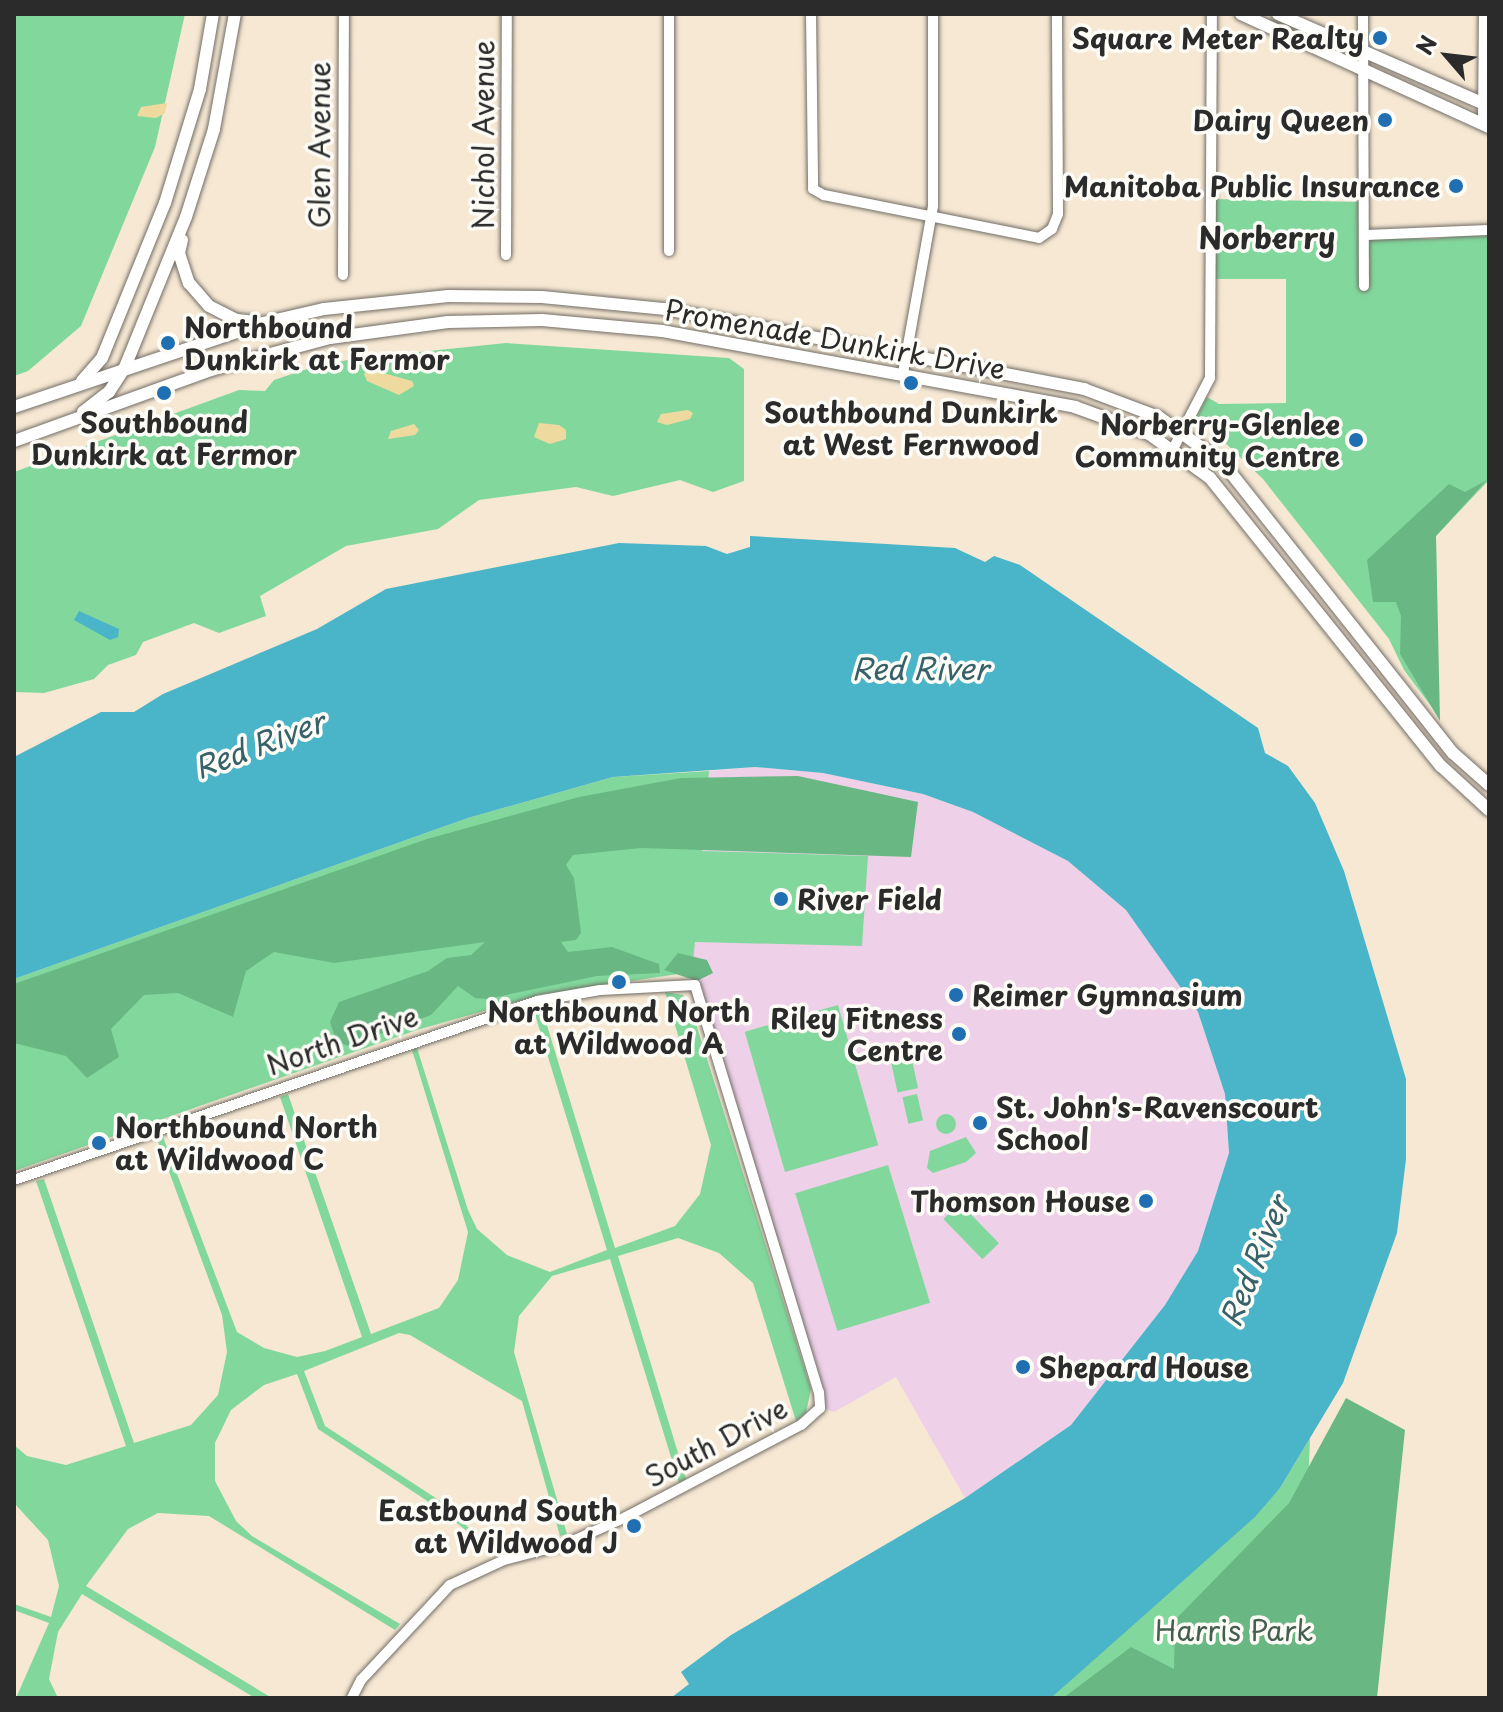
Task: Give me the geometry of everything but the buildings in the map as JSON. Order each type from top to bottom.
[{"type":"main road","points":[[79,384],[102,358],[179,163],[200,89],[213,14]]},
{"type":"main road","points":[[235,14],[218,104],[179,253],[189,283],[227,316],[263,323]]},
{"type":"main road","points":[[1241,14],[1486,125]]},
{"type":"main road","points":[[1278,14],[1486,105]]},
{"type":"main road","points":[[200,89],[205,105],[218,104]]},
{"type":"main road","points":[[74,419],[109,392],[125,367],[186,217]]},
{"type":"main road","points":[[532,320],[535,296]]},
{"type":"main road","name":"Promenade Dunkirk Drive","points":[[14,407],[125,367],[263,323],[324,309],[431,297],[535,296],[665,309],[1084,389],[1122,400],[1184,432],[1249,491],[1453,753],[1489,785]]},
{"type":"main road","name":"Promenade Dunkirk Drive","points":[[14,441],[211,370],[330,338],[448,322],[532,320],[662,331],[903,373],[1087,411],[1173,449],[1210,478],[1441,766],[1489,810]]},
{"type":"street","name":"Glen Avenue","points":[[343,275],[344,14]]},
{"type":"street","name":"Nichol Avenue","points":[[506,255],[507,14]]},
{"type":"street","points":[[669,14],[669,251]]},
{"type":"street","points":[[811,14],[813,189],[824,195],[1039,238],[1052,229],[1058,214],[1057,14]]},
{"type":"street","points":[[903,373],[931,215],[933,14]]},
{"type":"street","points":[[1173,449],[1203,399],[1212,353],[1212,14]]},
{"type":"street","points":[[1363,14],[1364,286]]},
{"type":"street","points":[[1484,14],[1486,125]]},
{"type":"street","points":[[1365,235],[1489,230]]},
{"type":"street","name":"North Drive","points":[[14,1180],[537,1001],[600,990],[695,985]]},
{"type":"street","name":"South Drive","points":[[352,1698],[361,1680],[450,1585],[504,1560],[566,1544],[626,1517],[800,1425],[820,1408],[819,1392],[695,985]]},
{"type":"shaded area","name":"St. John's-Ravenscourt School","points":[[755,767],[823,773],[923,794],[973,812],[1068,861],[1126,910],[1149,938],[1198,1012],[1225,1094],[1229,1153],[1219,1198],[1198,1251],[1165,1305],[1071,1425],[965,1498],[896,1377],[834,1412],[820,1408],[819,1392],[689,988],[709,771]]},
{"type":"green space","points":[[14,14],[185,14],[155,147],[81,326],[28,371],[14,376]]},
{"type":"green space","name":"Norberry-Glenlee Community Centre","points":[[1215,199],[1362,202],[1363,237],[1433,239],[1489,232],[1489,480],[1436,536],[1437,714],[1404,670],[1389,639],[1263,479],[1197,416],[1207,397],[1219,404],[1286,403],[1286,279],[1215,279]]},
{"type":"green space","points":[[506,343],[729,358],[744,369],[744,481],[713,492],[680,480],[613,496],[576,487],[479,500],[438,529],[346,546],[260,596],[266,616],[219,633],[194,623],[143,642],[136,655],[108,665],[94,679],[44,693],[14,692],[14,472],[239,390],[265,391],[274,380],[307,369],[352,359]]},
{"type":"green space","points":[[1487,480],[1436,536],[1440,721],[1400,654],[1401,616],[1396,602],[1373,602],[1367,560],[1449,484],[1465,492]]},
{"type":"green space","points":[[709,771],[702,851],[868,856],[862,946],[695,942],[692,972],[543,994],[417,1030],[14,1171],[14,979],[468,818],[613,777]]},
{"type":"green space","points":[[798,776],[918,802],[911,857],[641,848],[573,855],[566,865],[574,878],[581,933],[576,940],[561,942],[568,952],[612,947],[659,964],[660,973],[597,976],[487,999],[475,998],[458,986],[431,1015],[348,1046],[336,1041],[330,1022],[339,1002],[428,971],[447,958],[471,955],[485,942],[334,963],[274,952],[246,971],[233,1017],[178,993],[144,995],[111,1029],[119,1057],[87,1078],[66,1056],[14,1043],[14,984],[427,839],[579,797],[681,778]]},
{"type":"green space","points":[[678,953],[707,960],[713,973],[697,981],[664,970]]},
{"type":"green space","points":[[665,992],[683,995],[690,1005],[811,1389],[806,1413],[796,1421],[753,1283],[719,1253],[678,1238],[618,1256],[686,1479],[679,1483],[610,1259],[552,1276],[519,1316],[514,1352],[567,1534],[560,1536],[522,1401],[410,1335],[399,1333],[304,1371],[325,1426],[445,1504],[496,1555],[441,1510],[318,1429],[297,1374],[264,1385],[231,1410],[215,1443],[215,1481],[236,1521],[252,1536],[400,1624],[395,1630],[209,1516],[158,1513],[128,1529],[86,1586],[272,1698],[255,1698],[82,1594],[58,1632],[49,1679],[58,1698],[16,1698],[49,1623],[14,1610],[14,1604],[51,1617],[59,1586],[48,1540],[14,1503],[14,1445],[27,1456],[66,1465],[126,1446],[36,1181],[44,1179],[134,1443],[191,1425],[218,1395],[227,1352],[222,1315],[157,1139],[163,1137],[237,1332],[264,1348],[297,1357],[325,1351],[362,1337],[280,1097],[288,1094],[371,1334],[439,1308],[458,1280],[468,1232],[412,1050],[417,1048],[468,1210],[477,1229],[507,1255],[550,1272],[607,1250],[534,1011],[542,1009],[615,1248],[675,1226],[700,1194],[711,1145]]},
{"type":"green space","points":[[838,1005],[878,1145],[785,1172],[745,1032]]},
{"type":"green space","points":[[911,1055],[918,1088],[898,1093],[890,1059]]},
{"type":"green space","points":[[917,1094],[923,1120],[908,1124],[902,1097]]},
{"type":"green space","points":[[942,1114],[950,1114],[956,1124],[950,1134],[942,1134],[936,1128],[936,1120]]},
{"type":"green space","points":[[966,1137],[976,1153],[966,1162],[933,1173],[927,1168],[930,1151]]},
{"type":"green space","points":[[888,1165],[930,1303],[837,1331],[795,1193]]},
{"type":"green space","points":[[960,1203],[999,1243],[982,1259],[943,1219]]},
{"type":"green space","points":[[1346,1398],[1405,1430],[1377,1698],[1063,1698],[1131,1647],[1174,1669],[1175,1620],[1289,1503]]},
{"type":"green space","name":"Harris Park","points":[[1310,1438],[1300,1698],[1051,1698],[1280,1488]]},
{"type":"sand","points":[[167,103],[165,113],[156,118],[137,116],[141,107]]},
{"type":"sand","points":[[369,369],[412,381],[414,386],[399,395],[367,381],[364,374]]},
{"type":"sand","points":[[688,410],[693,413],[690,419],[667,425],[657,422],[661,414]]},
{"type":"sand","points":[[539,423],[559,425],[566,430],[566,439],[550,444],[534,437]]},
{"type":"sand","points":[[414,424],[419,430],[415,435],[388,439],[391,431]]},
{"type":"water","name":"Red River","points":[[750,536],[955,548],[985,562],[994,556],[1020,565],[1258,728],[1265,753],[1288,766],[1315,803],[1344,871],[1406,1079],[1406,1159],[1397,1233],[1343,1383],[1280,1488],[1255,1517],[1051,1698],[671,1698],[689,1684],[681,1672],[731,1635],[965,1498],[1071,1425],[1165,1305],[1198,1251],[1229,1153],[1225,1094],[1198,1012],[1126,910],[1068,861],[973,812],[923,794],[823,773],[755,767],[613,777],[468,818],[14,979],[14,757],[101,712],[134,712],[163,694],[317,629],[386,589],[619,543],[706,546],[727,554],[750,547]]},
{"type":"water","points":[[79,611],[119,629],[118,637],[110,640],[74,620]]},
{"type":"place","name":"Square Meter Realty","points":[[1380,38]]},
{"type":"place","name":"Dairy Queen","points":[[1385,120]]},
{"type":"place","name":"Manitoba Public Insurance","points":[[1456,186]]},
{"type":"place","name":"Northbound Dunkirk at Fermor","points":[[168,343]]},
{"type":"place","name":"Southbound Dunkirk at West Fernwood","points":[[911,383]]},
{"type":"place","name":"Southbound Dunkirk at Fermor","points":[[164,393]]},
{"type":"place","name":"Norberry-Glenlee Community Centre","points":[[1356,440]]},
{"type":"place","name":"River Field","points":[[781,899]]},
{"type":"place","name":"Northbound North at Wildwood A","points":[[619,982]]},
{"type":"place","name":"Reimer Gymnasium","points":[[956,995]]},
{"type":"place","name":"Riley Fitness Centre","points":[[959,1034]]},
{"type":"place","name":"St. John's-Ravenscourt School","points":[[980,1123]]},
{"type":"place","name":"Northbound North at Wildwood C","points":[[99,1143]]},
{"type":"place","name":"Thomson House","points":[[1146,1201]]},
{"type":"place","name":"Shepard House","points":[[1023,1367]]},
{"type":"place","name":"Eastbound South at Wildwood J","points":[[634,1526]]},
{"type":"district","name":"Norberry","points":[[1267,237]]}]
